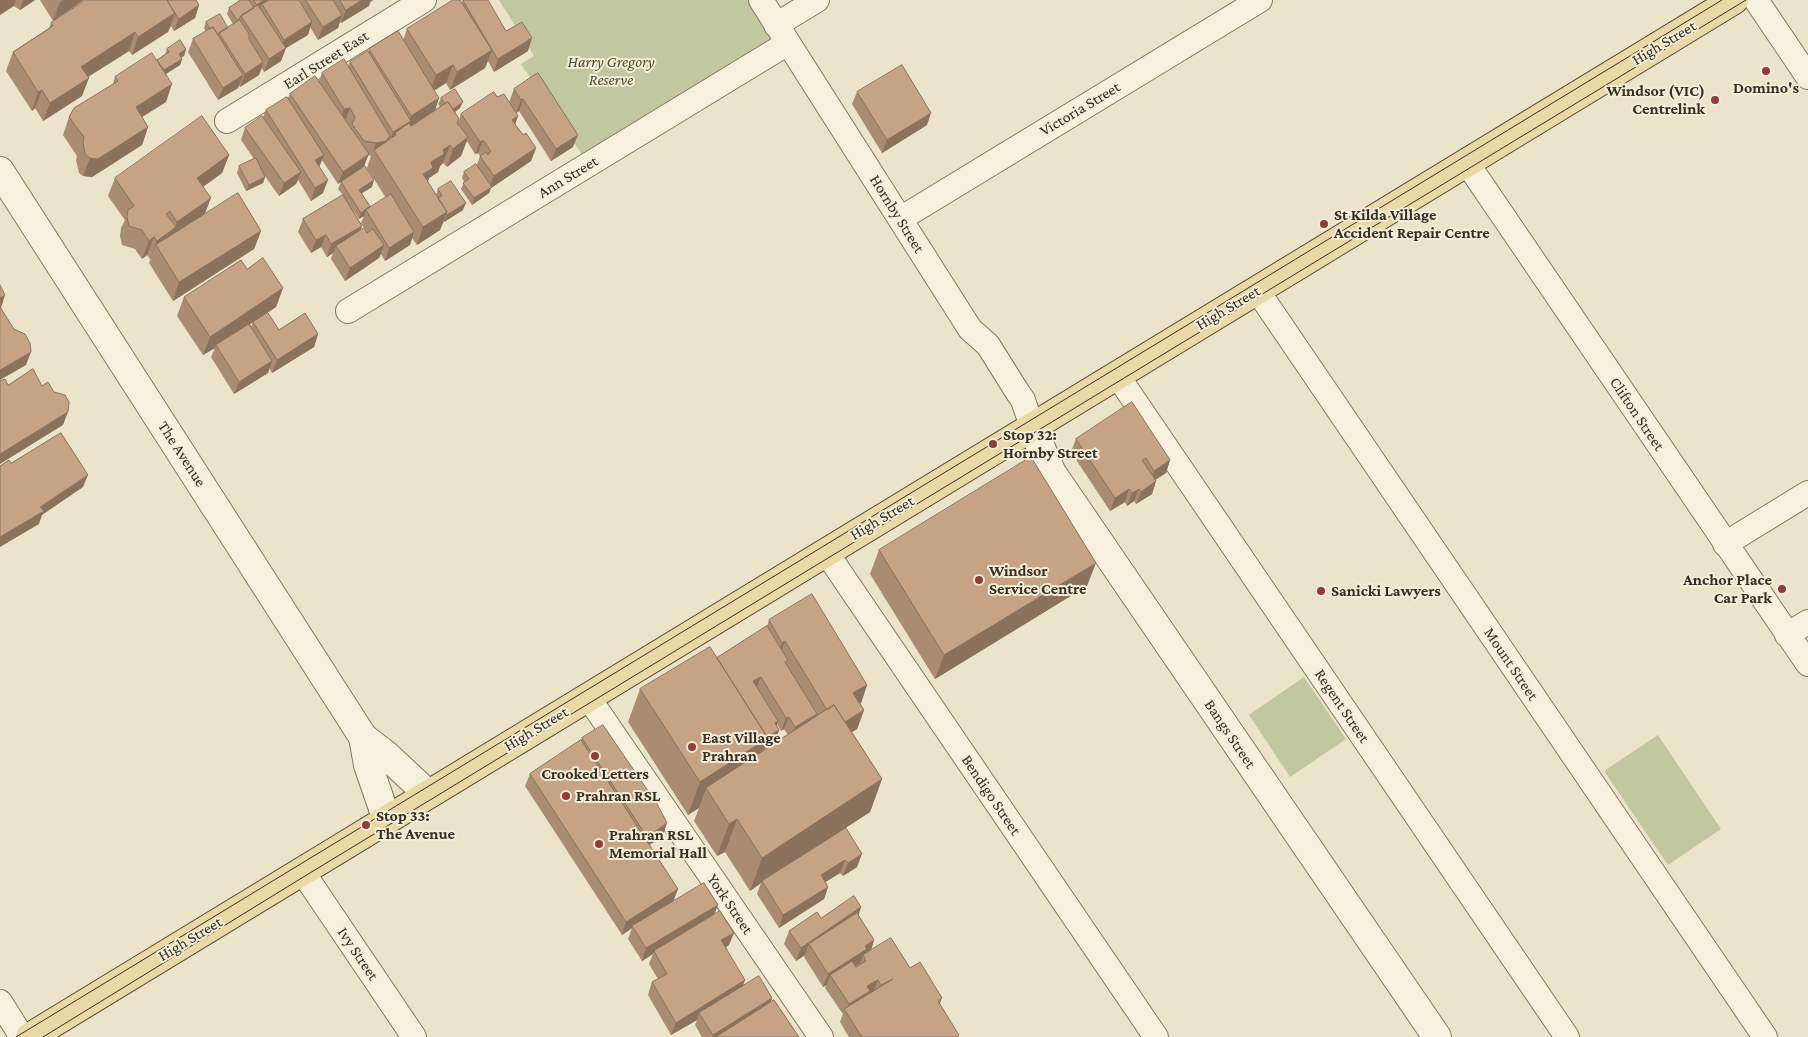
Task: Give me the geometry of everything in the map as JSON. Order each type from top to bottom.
[{"type":"main road","name":"High Street","points":[[30,1037],[1734,0]]},
{"type":"street","name":"Earl Street East","points":[[227,121],[424,0]]},
{"type":"street","name":"Hornby Street","points":[[761,0],[970,330],[988,345],[993,352],[1023,400],[1032,427]]},
{"type":"street","name":"Ann Street","points":[[348,311],[782,34],[817,0]]},
{"type":"street","name":"Victoria Street","points":[[900,218],[1260,0]]},
{"type":"street","points":[[1756,0],[1808,77]]},
{"type":"street","name":"Clifton Street","points":[[1467,163],[1808,664]]},
{"type":"street","name":"The Avenue","points":[[0,171],[363,738],[385,754],[428,794]]},
{"type":"street","name":"Mount Street","points":[[1257,290],[1765,1037]]},
{"type":"street","name":"Regent Street","points":[[1117,375],[1567,1037]]},
{"type":"street","name":"Bangs Street","points":[[1032,427],[1052,473],[1437,1037]]},
{"type":"street","points":[[1725,544],[1808,493]]},
{"type":"street","name":"Bendigo Street","points":[[826,552],[1156,1037]]},
{"type":"street","points":[[1788,635],[1808,622]]},
{"type":"street","name":"York Street","points":[[588,697],[821,1037]]},
{"type":"street","name":"The Avenue","points":[[363,738],[368,765],[387,820]]},
{"type":"street","name":"Ivy Street","points":[[302,871],[414,1037]]},
{"type":"street","points":[[0,1002],[22,1037]]},
{"type":"green space","name":"Harry Gregory Reserve","points":[[499,0],[755,0],[785,48],[591,168],[521,64],[534,56]]},
{"type":"green space","points":[[1304,677],[1346,739],[1290,777],[1249,715]]},
{"type":"green space","points":[[1658,735],[1721,829],[1668,865],[1604,771]]},
{"type":"building","points":[[86,0],[167,0],[175,13],[138,37],[135,32],[81,67],[89,78],[50,103],[42,90],[38,92],[13,52],[53,26],[51,23]]},
{"type":"building","points":[[167,0],[196,0],[199,5],[179,19]]},
{"type":"building","points":[[241,0],[249,0],[254,8],[237,20],[229,8]]},
{"type":"building","points":[[254,0],[264,0],[257,5]]},
{"type":"building","points":[[270,0],[299,0],[312,22],[284,40],[262,4]]},
{"type":"building","points":[[306,0],[333,0],[342,15],[323,27]]},
{"type":"building","points":[[340,0],[362,0],[346,10]]},
{"type":"building","points":[[453,0],[460,0],[492,50],[457,72],[453,65],[436,75],[407,29]]},
{"type":"building","points":[[463,0],[488,0],[506,31],[522,22],[532,38],[498,59]]},
{"type":"building","points":[[258,5],[286,48],[269,59],[241,16]]},
{"type":"building","points":[[220,14],[228,28],[218,35],[213,27],[210,29],[206,22]]},
{"type":"building","points":[[240,20],[263,62],[245,74],[219,33]]},
{"type":"building","points":[[213,27],[243,75],[223,88],[193,39]]},
{"type":"building","points":[[398,31],[439,98],[411,116],[369,49]]},
{"type":"building","points":[[180,40],[186,49],[179,54],[182,59],[164,70],[157,60],[169,52],[167,49]]},
{"type":"building","points":[[368,51],[411,121],[393,132],[350,62]]},
{"type":"building","points":[[152,53],[172,84],[136,107],[148,127],[98,159],[90,158],[85,154],[84,137],[69,117],[74,108],[118,81],[115,77]]},
{"type":"building","points":[[344,59],[390,136],[386,141],[376,143],[364,141],[352,124],[355,117],[350,108],[344,109],[322,73]]},
{"type":"building","points":[[902,65],[931,113],[887,140],[857,92]]},
{"type":"building","points":[[538,73],[578,135],[556,149],[523,99],[521,100],[514,89]]},
{"type":"building","points":[[315,76],[369,154],[343,172],[290,94]]},
{"type":"building","points":[[455,89],[463,102],[453,109],[448,102],[445,104],[441,98]]},
{"type":"building","points":[[494,92],[497,97],[504,94],[518,116],[512,120],[523,135],[526,133],[536,148],[494,176],[480,156],[486,152],[488,155],[491,151],[483,140],[480,142],[461,114]]},
{"type":"building","points":[[287,97],[324,155],[315,160],[328,180],[315,188],[266,110]]},
{"type":"building","points":[[448,102],[459,119],[457,123],[468,137],[453,149],[450,145],[443,150],[444,154],[431,162],[433,168],[423,174],[447,212],[423,227],[374,150],[396,135],[395,133],[409,123],[411,126]]},
{"type":"building","points":[[202,116],[229,155],[197,178],[211,198],[177,222],[170,211],[166,214],[176,227],[157,241],[154,237],[149,241],[142,230],[129,226],[128,210],[134,206],[115,178]]},
{"type":"building","points":[[262,116],[301,172],[284,183],[245,128]]},
{"type":"building","points":[[256,158],[265,177],[249,185],[239,166]]},
{"type":"building","points":[[476,164],[492,187],[474,198],[463,183],[469,179],[464,172]]},
{"type":"building","points":[[365,166],[374,180],[359,190],[370,206],[361,213],[341,182]]},
{"type":"building","points":[[451,181],[466,203],[447,215],[438,198],[442,196],[438,189]]},
{"type":"building","points":[[238,193],[261,231],[179,282],[156,245]]},
{"type":"building","points":[[391,194],[414,232],[389,248],[366,210]]},
{"type":"building","points":[[343,195],[362,226],[331,244],[326,235],[316,240],[303,219]]},
{"type":"building","points":[[364,228],[367,233],[373,229],[384,245],[350,268],[336,246]]},
{"type":"building","points":[[263,258],[283,288],[210,337],[184,297],[241,260],[247,269]]},
{"type":"building","points":[[0,285],[5,295],[0,298]]},
{"type":"building","points":[[0,307],[14,329],[25,334],[30,343],[31,352],[0,370]]},
{"type":"building","points":[[268,313],[279,330],[305,313],[318,334],[277,360],[253,322]]},
{"type":"building","points":[[249,324],[272,361],[239,382],[216,345]]},
{"type":"building","points":[[33,369],[42,386],[48,382],[54,392],[65,395],[69,402],[68,412],[0,454],[0,381],[5,379],[8,385]]},
{"type":"building","points":[[1132,402],[1170,460],[1154,471],[1146,458],[1142,460],[1156,481],[1141,492],[1139,489],[1132,493],[1129,489],[1115,498],[1076,439]]},
{"type":"building","points":[[61,433],[88,475],[40,507],[44,511],[0,537],[0,466],[9,460],[11,463]]},
{"type":"building","name":"Windsor Service Centre","points":[[1031,457],[1096,563],[944,655],[879,550]]},
{"type":"building","points":[[812,594],[867,685],[853,693],[864,710],[845,722],[834,705],[827,710],[785,641],[782,643],[769,620]]},
{"type":"building","points":[[767,626],[788,660],[785,662],[817,714],[795,727],[789,717],[786,718],[761,677],[753,681],[778,721],[775,723],[779,730],[767,737],[717,658]]},
{"type":"building","points":[[710,647],[768,738],[700,782],[640,689]]},
{"type":"building","points":[[834,705],[882,779],[762,858],[737,819],[729,824],[706,788]]},
{"type":"building","points":[[603,725],[657,804],[667,823],[647,837],[582,738]]},
{"type":"building","name":"Prahran RSL Memorial Hall","points":[[581,740],[678,889],[626,922],[530,774]]},
{"type":"building","points":[[846,828],[862,854],[848,863],[845,860],[821,875],[828,887],[783,915],[762,881]]},
{"type":"building","points":[[704,883],[718,905],[646,948],[632,926]]},
{"type":"building","points":[[854,896],[861,907],[801,948],[789,931],[817,912],[821,918]]},
{"type":"building","points":[[720,911],[734,933],[721,940],[745,980],[676,1023],[652,982],[667,974],[654,951]]},
{"type":"building","points":[[857,913],[874,940],[865,946],[867,949],[828,974],[809,944]]},
{"type":"building","points":[[891,938],[910,968],[920,962],[942,998],[938,1001],[959,1035],[956,1037],[862,1037],[844,1009],[893,979],[881,985],[878,980],[867,986],[870,991],[849,1004],[830,975],[852,961],[856,967],[866,961],[863,955]]},
{"type":"building","points":[[759,976],[772,998],[713,1035],[699,1013]]},
{"type":"building","points":[[774,1000],[799,1037],[716,1037]]},
{"type":"tram line","points":[[16,1037],[1722,0]]},
{"type":"tram line","points":[[43,1037],[1746,0]]},
{"type":"place","name":"Domino's","points":[[1766,71]]},
{"type":"place","name":"Windsor (VIC) Centrelink","points":[[1715,100]]},
{"type":"place","name":"St Kilda Village Accident Repair Centre","points":[[1324,224]]},
{"type":"place","name":"Stop 32: Hornby Street","points":[[993,444]]},
{"type":"place","name":"Windsor Service Centre","points":[[979,580]]},
{"type":"place","name":"Anchor Place Car Park","points":[[1782,589]]},
{"type":"place","name":"Sanicki Lawyers","points":[[1321,591]]},
{"type":"place","name":"East Village Prahran","points":[[692,747]]},
{"type":"place","name":"Crooked Letters","points":[[595,756]]},
{"type":"place","name":"Prahran RSL","points":[[566,796]]},
{"type":"place","name":"Stop 33: The Avenue","points":[[366,825]]},
{"type":"place","name":"Prahran RSL Memorial Hall","points":[[599,844]]}]
